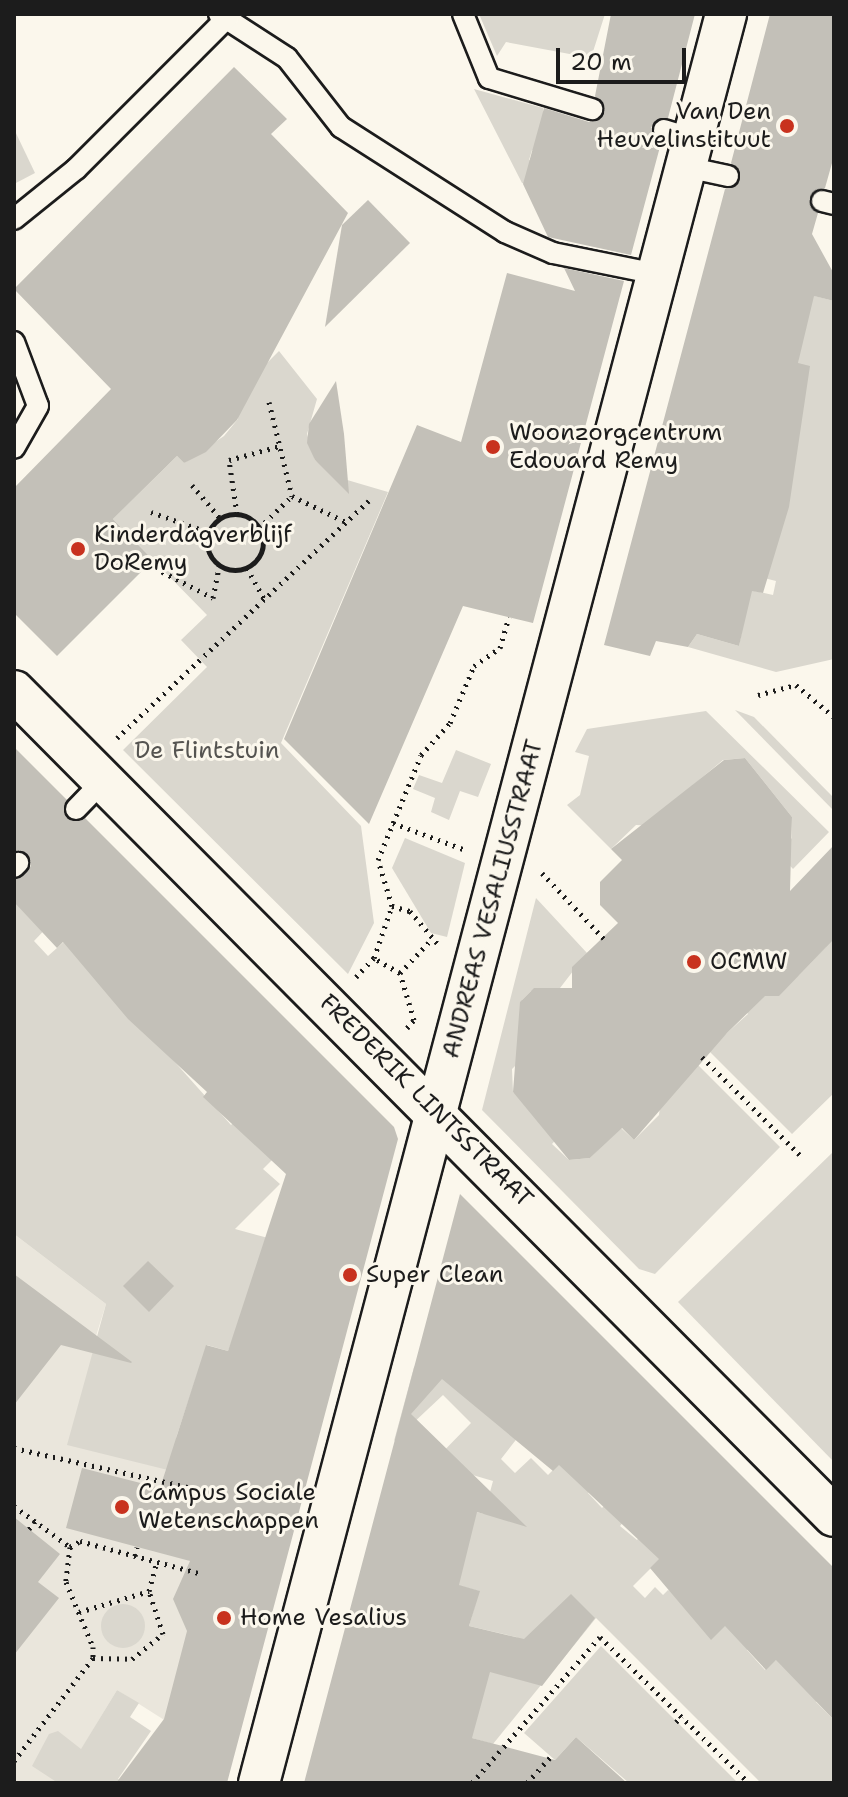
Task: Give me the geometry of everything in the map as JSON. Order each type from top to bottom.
[{"type":"street","name":"ANDREAS VESALIUSSTRAAT","points":[[259,1783],[478,952],[521,867],[657,274],[681,145],[726,14]]},
{"type":"street","name":"FREDERIK LINTSSTRAAT","points":[[14,691],[437,1110],[834,1516]]},
{"type":"lane","points":[[463,14],[489,78],[592,109]]},
{"type":"lane","points":[[14,219],[76,169],[224,15],[287,58],[341,127],[505,232],[553,253],[657,274]]},
{"type":"lane","points":[[681,145],[728,176]]},
{"type":"lane","points":[[14,342],[25,355],[38,406],[14,448]]},
{"type":"lane","points":[[76,809],[96,772]]},
{"type":"path","points":[[269,402],[292,496]]},
{"type":"path","points":[[237,514],[229,460],[280,446]]},
{"type":"path","points":[[192,485],[220,518]]},
{"type":"path","points":[[292,496],[346,522]]},
{"type":"path","points":[[259,528],[292,496]]},
{"type":"path","points":[[96,772],[264,599],[372,498]]},
{"type":"path","points":[[151,512],[208,532]]},
{"type":"path","points":[[155,568],[213,598],[219,566],[208,551],[208,532],[220,518],[237,514],[259,528]]},
{"type":"path","points":[[219,566],[247,568],[261,554],[259,528]]},
{"type":"path","points":[[247,568],[264,599]]},
{"type":"path","points":[[381,1055],[414,1020],[400,973],[374,958],[392,906],[378,860],[421,755],[450,723],[474,666],[500,648],[509,617]]},
{"type":"path","points":[[758,695],[796,685],[834,717]]},
{"type":"path","points":[[393,823],[521,867],[607,942]]},
{"type":"path","points":[[392,906],[410,911],[429,942],[478,952]]},
{"type":"path","points":[[400,973],[429,942]]},
{"type":"path","points":[[702,1057],[801,1156]]},
{"type":"path","points":[[14,1448],[223,1495]]},
{"type":"path","points":[[14,1506],[70,1547]]},
{"type":"path","points":[[29,1529],[36,1520]]},
{"type":"path","points":[[70,1547],[80,1541],[202,1574]]},
{"type":"path","points":[[70,1547],[66,1582],[93,1658]]},
{"type":"path","points":[[135,1556],[137,1547]]},
{"type":"path","points":[[93,1658],[132,1659],[163,1634],[149,1591],[157,1562]]},
{"type":"path","points":[[79,1612],[149,1591]]},
{"type":"path","points":[[472,1783],[593,1639],[606,1640],[749,1783]]},
{"type":"path","points":[[14,1761],[93,1658]]},
{"type":"path","points":[[629,1675],[635,1669]]},
{"type":"path","points":[[676,1722],[682,1716]]},
{"type":"path","points":[[684,1729],[689,1723]]},
{"type":"path","points":[[527,1783],[551,1756]]},
{"type":"path","points":[[727,1773],[733,1767]]},
{"type":"path","points":[[734,1779],[739,1773]]},
{"type":"shaded area","name":"Campus Sociale Wetenschappen","points":[[14,1234],[106,1304],[91,1352],[226,1485],[232,1763],[117,1690],[61,1783],[14,1783]]},
{"type":"green space","points":[[479,14],[605,14],[591,58],[506,42],[497,56]]},
{"type":"green space","points":[[474,89],[543,108],[547,153],[532,150],[529,160],[555,167],[568,196],[522,183]]},
{"type":"green space","points":[[14,129],[35,173],[14,184]]},
{"type":"green space","points":[[803,293],[834,301],[834,659],[776,672],[688,647],[697,634],[739,646],[750,590],[773,595],[776,581],[752,575],[798,363]]},
{"type":"green space","name":"De Flintstuin","points":[[279,351],[317,399],[307,434],[315,460],[337,477],[388,492],[281,743],[361,826],[374,923],[348,974],[123,750],[207,667],[181,640],[207,615],[113,519],[177,456],[184,463],[224,436],[238,419],[239,391]]},
{"type":"green space","points":[[735,710],[754,717],[834,798],[834,811]]},
{"type":"green space","points":[[706,711],[829,832],[793,869],[778,852],[792,838],[792,817],[745,758],[723,760],[663,810],[659,826],[636,825],[611,849],[567,805],[580,795],[589,756],[575,752],[587,729]]},
{"type":"green space","points":[[456,750],[491,764],[478,797],[460,791],[449,820],[431,812],[435,798],[413,789],[419,775],[442,783]]},
{"type":"green space","points":[[405,838],[465,863],[447,937],[431,933],[392,868]]},
{"type":"green space","points":[[536,898],[587,953],[560,988],[531,991],[522,1000],[524,1057],[512,1069],[513,1092],[563,1132],[552,1144],[569,1160],[590,1158],[621,1128],[634,1140],[659,1115],[661,1098],[698,1065],[780,1147],[655,1274],[639,1269],[482,1110]]},
{"type":"green space","points":[[14,902],[53,921],[34,941],[48,956],[66,940],[231,1125],[236,1120],[281,1151],[263,1169],[280,1184],[235,1229],[272,1239],[228,1351],[207,1345],[176,1438],[180,1473],[67,1445],[106,1304],[14,1234]]},
{"type":"green space","points":[[834,927],[834,1093],[792,1134],[708,1050],[748,1014],[743,1007],[799,975],[826,947],[825,930]]},
{"type":"green space","points":[[832,1153],[834,1155],[834,1462],[678,1302]]},
{"type":"green space","points":[[481,1301],[529,1423],[501,1459],[515,1473],[531,1458],[548,1475],[569,1454],[610,1471],[588,1493],[602,1508],[631,1479],[647,1494],[620,1526],[637,1540],[654,1520],[664,1555],[633,1586],[645,1598],[655,1587],[663,1595],[668,1590],[726,1624],[788,1609],[747,1650],[765,1670],[779,1657],[834,1685],[816,1702],[834,1720],[834,1783],[761,1783],[596,1618],[559,1664],[516,1637],[469,1626],[479,1591],[453,1584],[473,1511],[484,1514],[493,1481],[432,1463],[471,1423],[443,1395],[394,1441],[414,1367]]},
{"type":"green space","points":[[123,1604],[138,1611],[145,1626],[138,1641],[123,1648],[108,1641],[101,1626],[108,1611]]},
{"type":"green space","points":[[601,1646],[738,1783],[629,1783],[576,1737],[555,1760],[524,1733]]},
{"type":"green space","points":[[434,1656],[541,1685],[493,1744],[419,1723]]},
{"type":"green space","points":[[117,1690],[139,1703],[130,1717],[151,1731],[118,1779],[124,1783],[58,1783],[32,1766],[49,1734],[58,1731],[81,1749]]},
{"type":"building","points":[[611,14],[695,14],[668,118],[651,127],[661,143],[631,255],[548,237],[523,184],[544,108],[589,122],[604,113],[595,96]]},
{"type":"building","points":[[770,14],[834,14],[834,156],[825,188],[809,199],[818,213],[812,234],[834,274],[834,301],[814,296],[798,363],[810,366],[789,507],[763,593],[752,591],[739,646],[697,634],[688,647],[656,641],[650,656],[604,645],[725,189],[740,179],[731,163]]},
{"type":"building","points":[[234,67],[287,119],[271,134],[348,213],[237,420],[206,452],[184,463],[177,456],[113,519],[153,560],[57,656],[14,613],[14,488],[111,389],[14,289]]},
{"type":"building","points":[[368,200],[410,243],[325,327],[342,225]]},
{"type":"building","points":[[564,268],[624,281],[533,623],[463,606],[369,824],[284,739],[417,425],[461,442],[507,273],[575,291]]},
{"type":"building","points":[[336,381],[349,494],[315,460],[307,443],[309,424]]},
{"type":"building","points":[[14,747],[67,800],[66,818],[85,818],[394,1127],[398,1139],[227,1783],[116,1783],[164,1719],[187,1631],[173,1599],[190,1561],[66,1528],[82,1468],[160,1488],[206,1345],[228,1351],[286,1174],[203,1097],[207,1092],[128,1019],[63,942],[57,948],[14,902],[14,880],[31,866],[27,853],[14,851]]},
{"type":"building","name":"OCMW","points":[[745,758],[792,817],[790,891],[834,845],[834,939],[779,996],[765,996],[727,1033],[634,1140],[622,1128],[590,1158],[569,1160],[513,1092],[520,1002],[534,988],[572,988],[572,967],[618,923],[600,905],[600,882],[622,860],[611,849],[724,760]]},
{"type":"building","points":[[460,1194],[834,1568],[834,1720],[776,1660],[766,1670],[725,1626],[711,1640],[650,1568],[659,1559],[559,1465],[553,1471],[442,1379],[411,1414],[527,1527],[477,1512],[459,1585],[480,1591],[469,1626],[524,1639],[571,1594],[595,1618],[542,1686],[490,1672],[472,1738],[555,1760],[576,1737],[627,1783],[304,1783]]},
{"type":"building","points":[[148,1261],[174,1286],[149,1312],[123,1286]]},
{"type":"building","points":[[14,1274],[132,1362],[61,1345],[14,1405]]},
{"type":"building","points":[[14,1517],[60,1554],[38,1582],[59,1598],[14,1655]]},
{"type":"place","name":"Van Den Heuvelinstituut","points":[[787,126]]},
{"type":"place","name":"Woonzorgcentrum Edouard Remy","points":[[493,447]]},
{"type":"place","name":"Kinderdagverblijf DoRemy","points":[[78,549]]},
{"type":"place","name":"OCMW","points":[[694,962]]},
{"type":"place","name":"Super Clean","points":[[350,1275]]},
{"type":"place","name":"Campus Sociale Wetenschappen","points":[[122,1507]]},
{"type":"place","name":"Home Vesalius","points":[[224,1618]]}]
